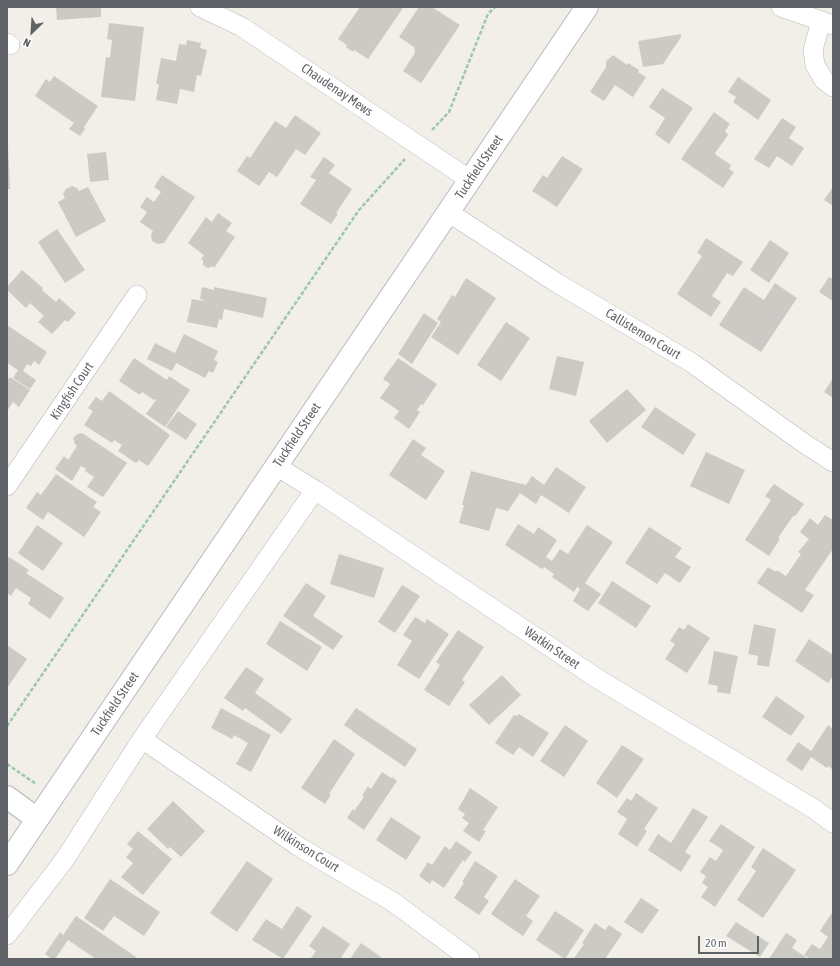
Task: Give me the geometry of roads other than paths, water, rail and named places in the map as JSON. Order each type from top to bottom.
[{"type":"main road","name":"Tuckfield Street","points":[[7,864],[587,7]]},
{"type":"main road","points":[[7,797],[37,819]]},
{"type":"street","name":"Chaudenay Mews","points":[[200,7],[242,27],[470,180]]},
{"type":"street","points":[[781,7],[827,23],[813,50],[815,65],[824,80],[833,88]]},
{"type":"street","name":"Callistemon Court","points":[[448,212],[558,283],[692,363],[805,444],[833,462]]},
{"type":"street","name":"Kingfish Court","points":[[7,486],[137,295]]},
{"type":"street","name":"Watkin Street","points":[[276,466],[315,490],[598,679],[814,809],[833,823]]},
{"type":"street","points":[[7,935],[65,859],[142,739],[315,490]]},
{"type":"street","name":"Wilkinson Court","points":[[142,739],[301,848],[393,902],[470,959]]}]
